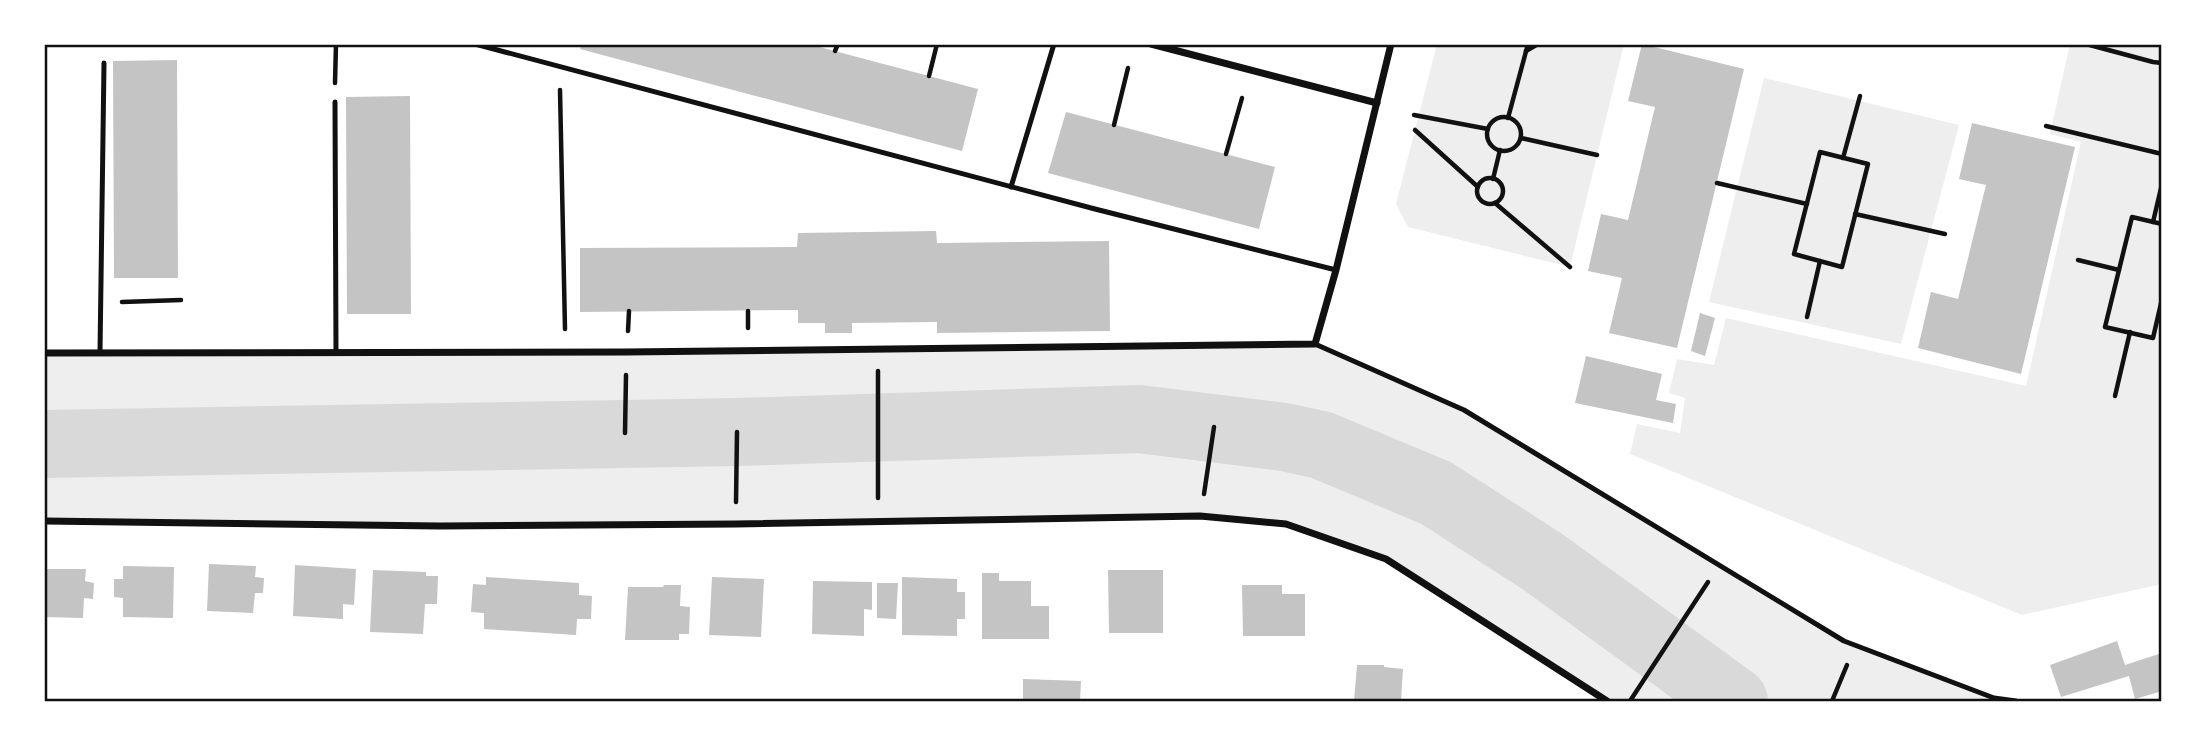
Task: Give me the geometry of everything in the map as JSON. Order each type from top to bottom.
[{"type":"street","points":[[1151,44],[1377,103]]},
{"type":"street","points":[[44,353],[626,352],[1315,344],[1336,270],[1391,44]]},
{"type":"street","points":[[44,521],[440,526],[1200,516],[1286,524],[1386,559],[1607,701]]},
{"type":"lane","points":[[475,44],[1011,187],[1336,270]]},
{"type":"lane","points":[[1011,187],[1054,44]]},
{"type":"lane","points":[[100,353],[104,64]]},
{"type":"lane","points":[[335,102],[336,353]]},
{"type":"lane","points":[[1315,344],[1464,410],[1844,641],[1994,698],[2016,701]]},
{"type":"path","points":[[336,44],[336,63]]},
{"type":"path","points":[[835,51],[838,44]]},
{"type":"path","points":[[929,76],[937,44]]},
{"type":"path","points":[[1508,117],[1528,44]]},
{"type":"path","points":[[1526,51],[1538,44]]},
{"type":"path","points":[[2086,44],[2162,63]]},
{"type":"path","points":[[560,66],[565,351]]},
{"type":"path","points":[[1114,125],[1128,68]]},
{"type":"path","points":[[1843,158],[1860,96]]},
{"type":"path","points":[[1226,154],[1242,98]]},
{"type":"path","points":[[1414,115],[1488,130]]},
{"type":"path","points":[[1508,117],[1517,123],[1521,138],[1515,147],[1500,150],[1488,140],[1488,130],[1494,121],[1508,117]]},
{"type":"path","points":[[2046,126],[2162,154]]},
{"type":"path","points":[[1415,130],[1478,187]]},
{"type":"path","points":[[1521,138],[1597,155]]},
{"type":"path","points":[[1493,179],[1500,150]]},
{"type":"path","points":[[1820,152],[1868,164],[1842,267],[1794,254],[1807,204],[1820,152]]},
{"type":"path","points":[[1495,203],[1501,198],[1503,190],[1500,183],[1485,179],[1478,187],[1478,195],[1483,202],[1495,203],[1570,267]]},
{"type":"path","points":[[1717,183],[1807,204]]},
{"type":"path","points":[[2153,222],[2162,184]]},
{"type":"path","points":[[1855,214],[1945,234]]},
{"type":"path","points":[[2162,224],[2132,216],[2105,327],[2153,338],[2162,299]]},
{"type":"path","points":[[2078,260],[2119,270]]},
{"type":"path","points":[[1807,317],[1820,261]]},
{"type":"path","points":[[100,303],[181,300]]},
{"type":"path","points":[[2115,396],[2130,332]]},
{"type":"path","points":[[878,347],[878,520]]},
{"type":"path","points":[[625,433],[626,352]]},
{"type":"path","points":[[1200,516],[1214,427]]},
{"type":"path","points":[[736,524],[737,432]]},
{"type":"path","points":[[1630,701],[1719,565]]},
{"type":"path","points":[[1832,701],[1855,645]]},
{"type":"shaded area","points":[[1437,44],[1624,44],[1570,267],[1408,227],[1396,204]]},
{"type":"shaded area","points":[[2070,44],[2162,46],[2162,584],[2022,615],[1630,454],[1637,424],[1680,433],[1685,398],[1669,393],[1677,359],[1714,365],[1726,318],[2026,386],[2081,142],[2050,134]]},
{"type":"shaded area","points":[[1764,78],[1959,125],[1901,344],[1709,302]]},
{"type":"shaded area","points":[[1315,344],[1464,410],[1844,641],[1993,698],[2016,701],[1607,701],[1386,559],[1286,524],[1200,516],[736,524],[44,521],[44,353]]},
{"type":"building","points":[[582,44],[808,44],[978,89],[962,151],[580,49]]},
{"type":"building","points":[[1642,44],[1744,69],[1677,348],[1609,333],[1622,278],[1588,271],[1601,214],[1628,220],[1655,107],[1628,101]]},
{"type":"building","points":[[177,60],[178,278],[114,278],[113,61]]},
{"type":"building","points":[[410,96],[411,314],[347,314],[346,97]]},
{"type":"building","points":[[1066,112],[1275,167],[1259,229],[1048,173]]},
{"type":"building","points":[[1972,123],[2075,147],[2021,374],[1918,348],[1931,292],[1958,299],[1986,185],[1959,179]]},
{"type":"building","points":[[936,231],[937,243],[1109,241],[1110,331],[937,333],[937,322],[852,323],[852,333],[825,333],[825,323],[798,323],[798,310],[580,312],[580,248],[797,247],[798,233]]},
{"type":"building","points":[[1700,313],[1715,318],[1705,356],[1691,351]]},
{"type":"building","points":[[1586,356],[1662,374],[1656,400],[1676,404],[1673,423],[1575,403]]},
{"type":"building","points":[[209,564],[256,566],[255,577],[264,578],[263,593],[255,593],[253,613],[207,611]]},
{"type":"building","points":[[295,565],[356,569],[354,605],[343,604],[343,619],[293,616]]},
{"type":"building","points":[[123,566],[174,567],[173,618],[123,617],[123,598],[114,597],[114,579],[123,579]]},
{"type":"building","points":[[44,569],[86,569],[85,581],[94,583],[93,599],[84,598],[83,618],[44,617]]},
{"type":"building","points":[[373,570],[426,572],[426,576],[438,576],[437,604],[425,604],[423,634],[370,632]]},
{"type":"building","points":[[1108,570],[1163,570],[1163,633],[1109,633]]},
{"type":"building","points":[[982,573],[999,573],[999,581],[1031,581],[1031,606],[1049,606],[1049,639],[982,639]]},
{"type":"building","points":[[486,577],[579,583],[579,595],[592,596],[591,619],[577,619],[576,635],[484,629],[484,613],[471,612],[473,584],[486,585]]},
{"type":"building","points":[[712,577],[764,579],[761,637],[709,635]]},
{"type":"building","points":[[902,577],[957,579],[957,592],[965,592],[965,619],[957,619],[957,636],[902,635]]},
{"type":"building","points":[[813,581],[872,582],[872,610],[864,609],[864,636],[812,634]]},
{"type":"building","points":[[877,583],[898,583],[896,619],[877,618]]},
{"type":"building","points":[[681,585],[680,606],[690,607],[689,634],[679,634],[679,640],[625,640],[628,587]]},
{"type":"building","points":[[1242,585],[1282,585],[1282,594],[1305,594],[1305,636],[1243,636]]},
{"type":"building","points":[[2117,641],[2125,665],[2162,653],[2162,691],[2135,699],[2129,676],[2061,697],[2050,665]]},
{"type":"building","points":[[1357,665],[1384,665],[1403,669],[1401,701],[1354,701]]},
{"type":"building","points":[[1023,679],[1081,681],[1080,701],[1023,701]]},
{"type":"waterway","points":[[44,444],[737,432],[1139,419],[1284,437],[1321,445],[1436,493],[1543,562],[1734,701]]}]
